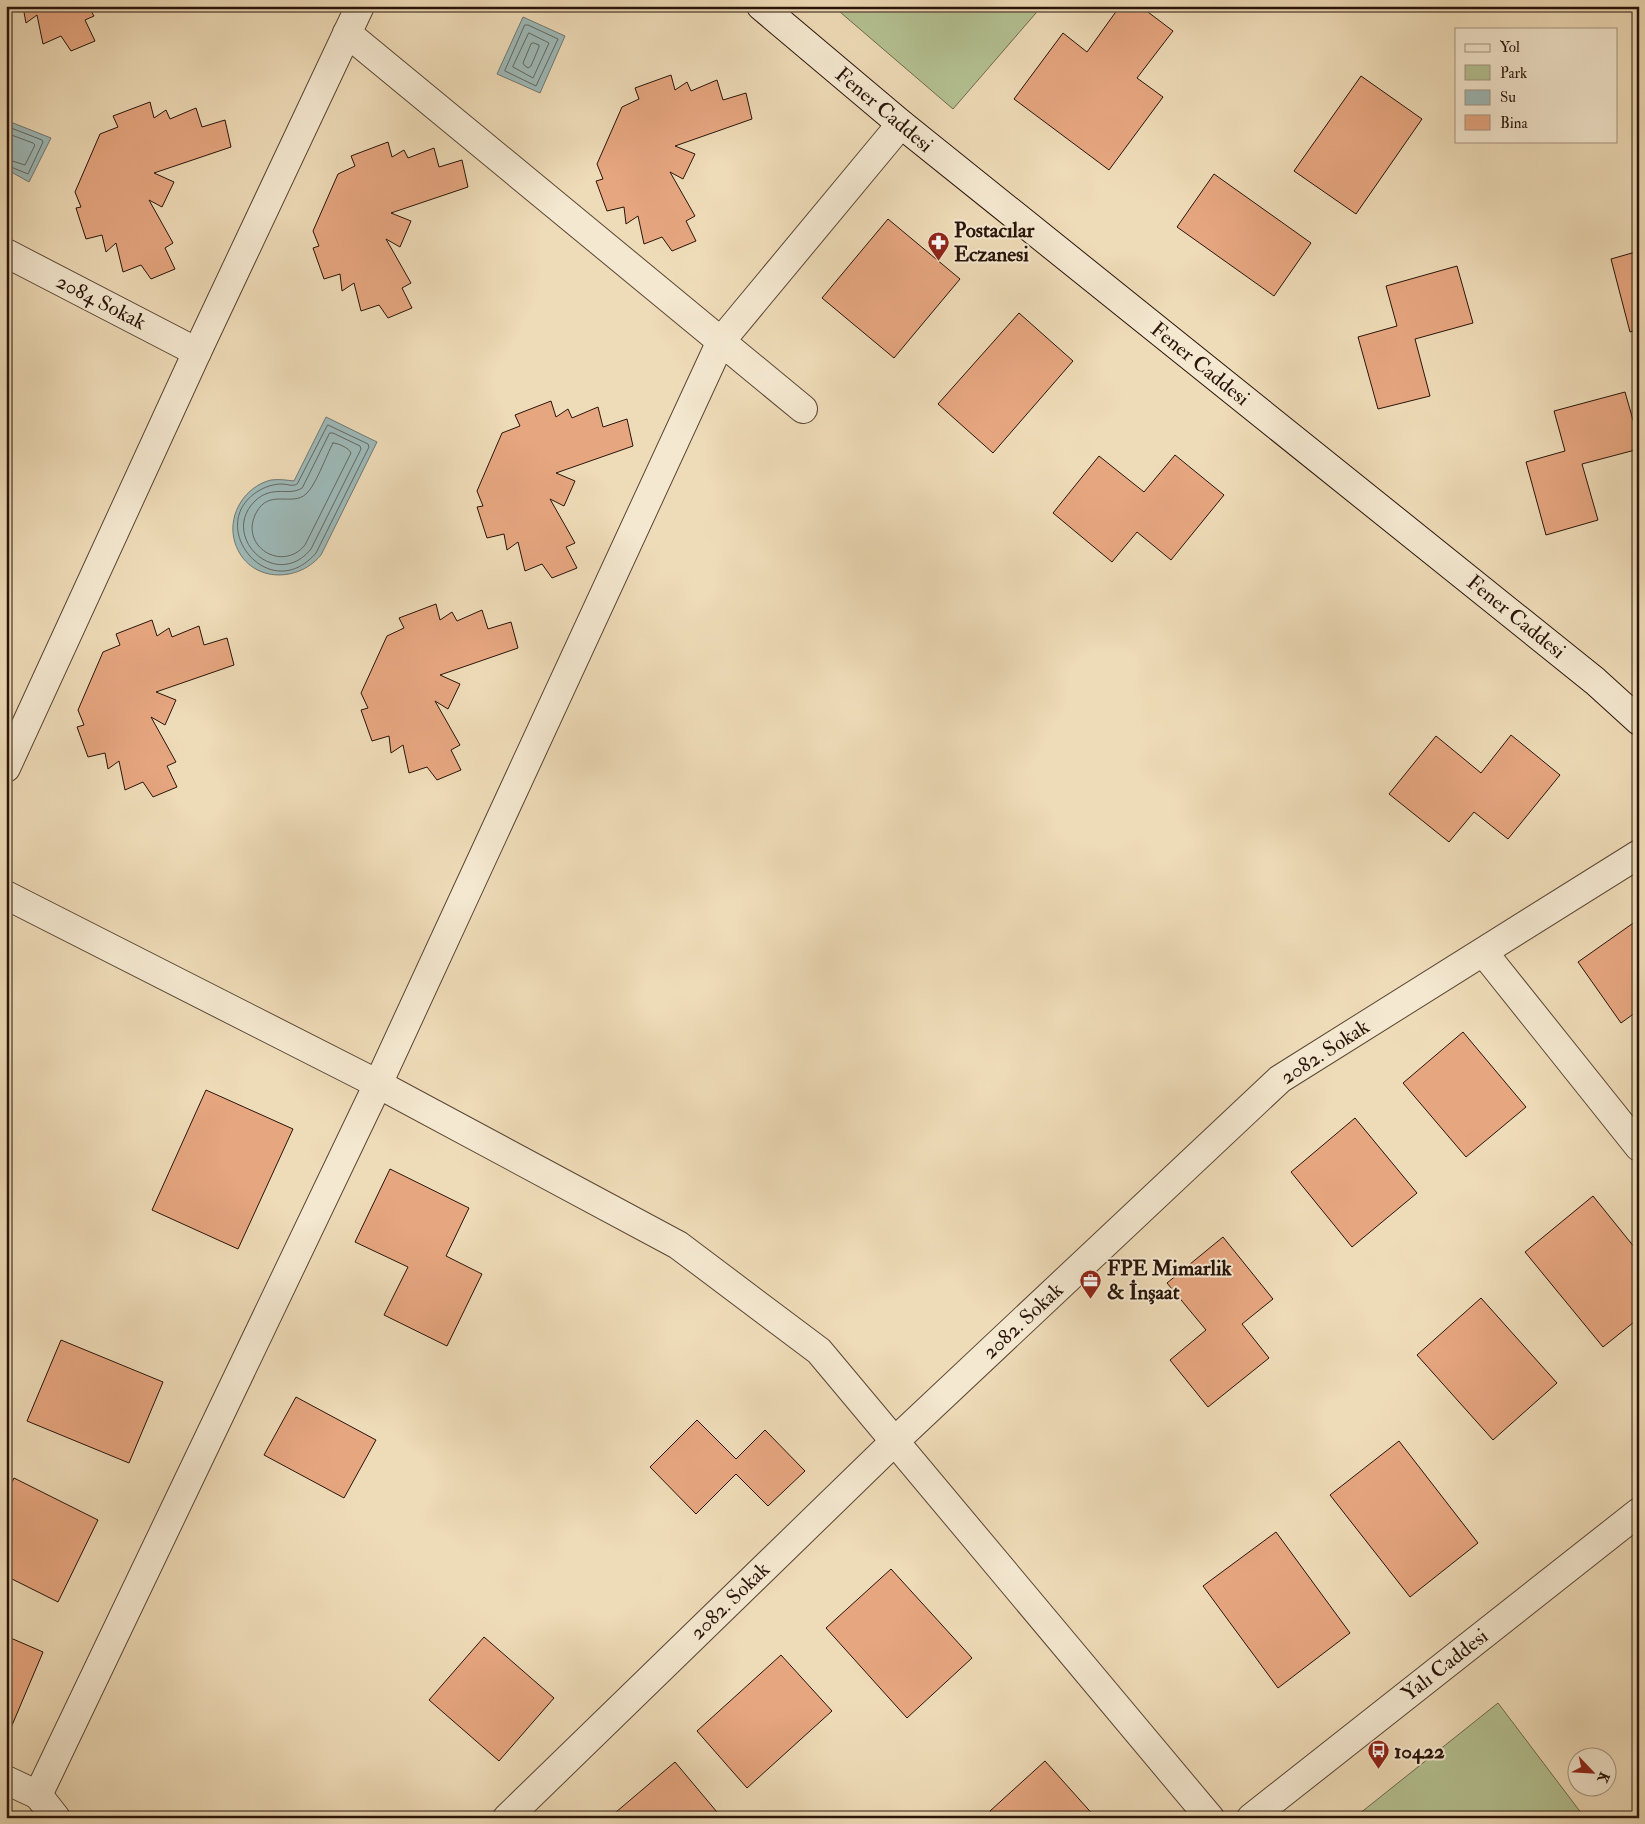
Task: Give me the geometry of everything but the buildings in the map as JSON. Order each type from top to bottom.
[{"type":"street","points":[[6,768],[197,352],[360,6]]},
{"type":"street","name":"Fener Caddesi","points":[[761,6],[901,124],[1596,681],[1639,721]]},
{"type":"street","points":[[347,33],[803,409]]},
{"type":"street","points":[[38,1795],[378,1084],[721,341],[901,124]]},
{"type":"street","name":"2084 Sokak","points":[[6,253],[197,352]]},
{"type":"street","name":"2082. Sokak","points":[[507,1818],[896,1440],[1280,1079],[1639,854]]},
{"type":"street","points":[[6,895],[378,1084],[678,1245],[819,1351],[896,1440],[1210,1818]]},
{"type":"street","points":[[1484,952],[1639,1147]]},
{"type":"street","name":"Yalı Caddesi","points":[[1251,1818],[1639,1512]]},
{"type":"street","points":[[6,1780],[38,1795],[56,1818]]},
{"type":"green space","points":[[833,6],[1042,6],[953,109]]},
{"type":"green space","points":[[1498,1703],[1585,1818],[1354,1818]]},
{"type":"water","points":[[523,17],[565,36],[540,93],[497,74]]},
{"type":"water","points":[[6,118],[8,121],[51,138],[29,182],[6,169]]},
{"type":"water","points":[[326,417],[377,442],[321,555],[310,565],[285,575],[259,571],[248,564],[240,553],[234,539],[233,529],[236,510],[247,494],[262,483],[271,480],[294,481]]},
{"type":"place","name":"Postacılar Eczanesi","points":[[938,261]]},
{"type":"place","name":"FPE Mimarlik & İnşaat","points":[[1091,1299]]},
{"type":"place","name":"10422","points":[[1378,1770]]}]
